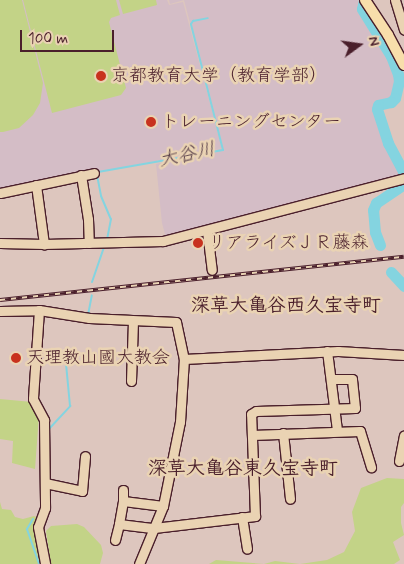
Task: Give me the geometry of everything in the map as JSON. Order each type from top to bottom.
[{"type":"main road","points":[[366,1],[403,61]]},
{"type":"street","points":[[395,0],[402,12],[404,30]]},
{"type":"street","points":[[0,193],[94,173]]},
{"type":"street","points":[[81,175],[88,219],[89,243]]},
{"type":"street","points":[[0,243],[44,244],[162,241],[403,178]]},
{"type":"street","points":[[36,185],[44,244]]},
{"type":"street","points":[[206,231],[212,270]]},
{"type":"street","points":[[0,311],[39,310],[87,318],[176,322],[184,359],[180,422],[163,506],[139,564]]},
{"type":"street","points":[[39,310],[33,399],[44,420],[47,435],[47,484],[38,527],[45,564]]},
{"type":"street","points":[[132,381],[133,321]]},
{"type":"street","points":[[184,359],[327,351],[404,355]]},
{"type":"street","points":[[327,351],[337,430]]},
{"type":"street","points":[[119,524],[154,528],[255,516],[251,414],[256,411],[355,408],[352,378],[331,379]]},
{"type":"street","points":[[252,435],[337,430],[360,431],[371,467]]},
{"type":"street","points":[[282,433],[290,499]]},
{"type":"street","points":[[399,461],[404,435]]},
{"type":"street","points":[[47,484],[82,491],[85,456]]},
{"type":"street","points":[[115,540],[123,501],[123,490]]},
{"type":"street","points":[[123,501],[163,506]]},
{"type":"street","points":[[242,517],[247,548]]},
{"type":"shaded area","name":"京都教育大学（教育学部）","points":[[0,0],[167,0],[169,5],[183,2],[222,148],[0,191]]},
{"type":"shaded area","points":[[169,0],[184,0],[170,4]]},
{"type":"shaded area","points":[[184,0],[358,0],[362,13],[391,59],[397,76],[393,97],[378,104],[375,109],[384,142],[404,175],[166,238],[162,223],[156,164],[223,148]]},
{"type":"green space","points":[[0,0],[22,0],[43,83],[40,103],[33,115],[19,128],[3,132],[0,132]]},
{"type":"green space","points":[[23,0],[116,0],[120,15],[111,18],[109,22],[126,88],[121,95],[52,113]]},
{"type":"green space","points":[[119,0],[156,0],[157,5],[123,14]]},
{"type":"green space","points":[[0,399],[32,402],[39,415],[35,469],[12,463],[13,441],[0,439]]},
{"type":"green space","points":[[387,478],[404,479],[404,503],[401,507],[401,523],[404,535],[393,542],[400,560],[394,564],[300,564],[327,560],[344,552],[355,531],[352,512],[361,488]]},
{"type":"green space","points":[[0,502],[2,509],[11,510],[15,517],[23,519],[34,516],[38,518],[42,564],[0,564]]},
{"type":"green space","points":[[77,524],[84,527],[101,545],[103,553],[100,564],[51,564],[46,531],[51,526]]},
{"type":"green space","points":[[216,560],[264,564],[209,564]]},
{"type":"green space","points":[[275,561],[300,564],[264,564]]},
{"type":"waterway","points":[[364,0],[362,9],[391,56],[398,74],[399,81],[395,98],[391,102],[378,105],[377,109],[388,143],[404,173]]},
{"type":"waterway","name":"大谷川","points":[[98,172],[223,150],[191,24],[193,21],[208,18]]},
{"type":"waterway","name":"大谷川","points":[[97,175],[101,196],[111,219],[107,239]]},
{"type":"waterway","points":[[380,245],[375,232],[373,210],[376,203],[404,184]]},
{"type":"waterway","name":"大谷川","points":[[92,282],[104,247]]},
{"type":"waterway","points":[[391,272],[404,286]]},
{"type":"waterway","name":"大谷川","points":[[88,315],[92,295]]},
{"type":"waterway","name":"大谷川","points":[[48,430],[70,406],[66,364],[76,351]]},
{"type":"waterway","name":"大谷川","points":[[49,458],[49,478]]},
{"type":"waterway","name":"大谷川","points":[[33,519],[27,529],[39,564]]},
{"type":"railway","points":[[0,300],[404,257]]},
{"type":"place","name":"京都教育大学（教育学部）","points":[[101,76]]},
{"type":"place","name":"トレーニングセンター","points":[[151,122]]},
{"type":"place","name":"リアライズＪＲ藤森","points":[[198,243]]},
{"type":"place","name":"天理教山國大教会","points":[[16,358]]},
{"type":"district","name":"深草大亀谷西久宝寺町","points":[[286,306]]},
{"type":"district","name":"深草大亀谷東久宝寺町","points":[[243,469]]}]
